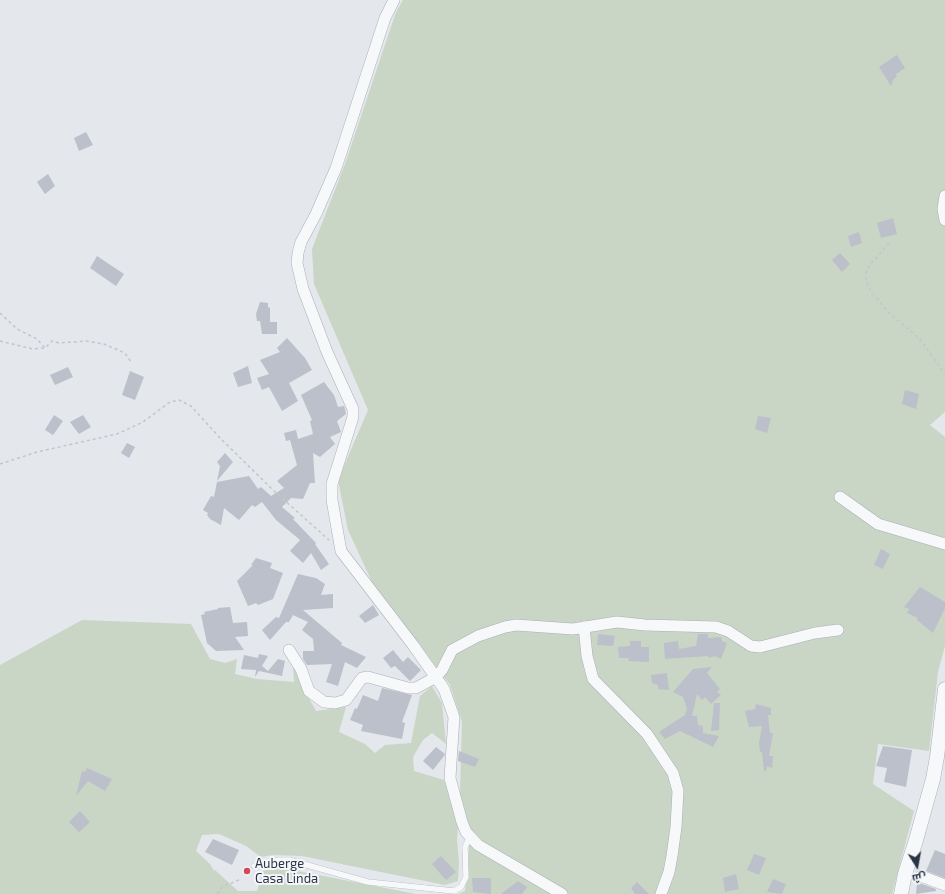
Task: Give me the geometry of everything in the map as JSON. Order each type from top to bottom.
[{"type":"street","points":[[394,0],[385,18],[336,168],[316,214],[301,242],[298,258],[302,289],[352,409],[353,417],[332,484],[332,500],[340,550],[444,689],[452,710],[454,725],[450,778],[462,822],[470,837],[478,845],[562,894]]},
{"type":"street","points":[[945,196],[942,209],[945,220]]},
{"type":"street","points":[[840,497],[878,524],[945,544]]},
{"type":"street","points":[[289,650],[310,691],[324,702],[335,703],[346,700],[362,678],[368,677],[416,688],[436,677],[442,670],[452,650],[491,630],[516,625],[564,629],[617,622],[644,625],[716,628],[728,631],[751,646],[760,647],[814,633],[838,630]]},
{"type":"street","points":[[584,627],[587,656],[593,679],[647,734],[669,767],[676,785],[678,807],[672,856],[669,872],[661,894]]},
{"type":"street","points":[[901,894],[905,874],[933,779],[945,689]]},
{"type":"street","points":[[921,876],[945,885]]},
{"type":"lane","points":[[254,866],[279,860],[289,860],[368,882],[454,891],[461,887],[466,877],[465,847],[470,837]]},
{"type":"path","points":[[889,243],[869,266],[866,272],[866,281],[871,291],[889,313],[919,338],[945,374]]},
{"type":"path","points":[[0,313],[17,329],[37,339],[44,348]]},
{"type":"path","points":[[0,341],[33,349],[44,348],[52,341],[59,343],[86,341],[104,344],[125,353],[132,362]]},
{"type":"path","points":[[0,464],[37,452],[117,434],[143,422],[170,402],[179,400],[191,406],[221,439],[274,491],[340,550]]},
{"type":"path","points":[[217,894],[222,886],[241,879]]},
{"type":"green space","points":[[403,0],[945,0],[945,412],[930,425],[945,437],[945,646],[938,672],[929,751],[878,744],[873,784],[914,811],[892,894],[458,894],[465,891],[469,848],[460,793],[462,722],[450,685],[372,582],[348,530],[338,480],[368,410],[314,284],[312,249],[345,164],[396,12]]},
{"type":"green space","points":[[82,620],[191,624],[210,659],[225,663],[237,659],[235,674],[257,679],[294,682],[293,665],[301,684],[316,711],[346,707],[339,732],[365,744],[375,753],[385,745],[411,743],[420,696],[432,686],[442,703],[446,744],[432,733],[423,740],[413,757],[414,771],[444,780],[458,826],[458,881],[445,885],[302,856],[273,855],[261,857],[246,846],[219,834],[202,835],[196,851],[210,864],[214,871],[215,870],[238,891],[257,891],[263,871],[277,867],[416,894],[0,894],[0,665]]},
{"type":"building","points":[[897,55],[905,68],[896,74],[897,76],[893,80],[891,86],[879,67]]},
{"type":"building","points":[[86,132],[93,145],[79,151],[74,138]]},
{"type":"building","points":[[48,174],[55,186],[45,194],[37,182]]},
{"type":"building","points":[[893,218],[897,234],[881,238],[877,223]]},
{"type":"building","points":[[859,232],[862,243],[851,247],[848,236]]},
{"type":"building","points":[[840,253],[850,264],[842,272],[832,260]]},
{"type":"building","points":[[97,256],[124,274],[116,286],[90,268]]},
{"type":"building","points":[[260,302],[268,303],[268,307],[270,308],[270,322],[277,322],[277,334],[262,334],[260,321],[257,321],[256,314]]},
{"type":"building","points":[[287,338],[305,358],[312,370],[289,383],[298,401],[282,411],[269,387],[262,390],[257,378],[269,374],[260,360],[280,352],[277,348]]},
{"type":"building","points":[[248,366],[252,383],[238,387],[233,373]]},
{"type":"building","points":[[68,367],[73,377],[55,385],[50,375]]},
{"type":"building","points":[[130,371],[144,377],[135,400],[122,395]]},
{"type":"building","points":[[324,382],[334,395],[338,407],[344,406],[346,414],[337,421],[341,432],[330,437],[335,444],[320,457],[313,453],[315,483],[310,483],[303,499],[291,498],[282,507],[295,518],[293,519],[316,543],[315,544],[329,564],[321,570],[311,553],[303,563],[290,551],[300,540],[276,520],[262,502],[255,507],[252,505],[239,520],[224,508],[221,525],[210,519],[207,515],[208,513],[203,510],[211,496],[214,497],[217,482],[249,476],[258,489],[261,487],[271,496],[284,488],[277,481],[297,465],[290,440],[286,441],[284,433],[296,430],[298,439],[313,434],[310,421],[312,420],[301,395]]},
{"type":"building","points":[[905,390],[919,394],[916,409],[902,404]]},
{"type":"building","points":[[54,415],[63,421],[53,435],[45,430]]},
{"type":"building","points":[[83,415],[91,427],[79,434],[70,422]]},
{"type":"building","points":[[758,416],[771,418],[767,433],[755,429]]},
{"type":"building","points":[[127,443],[135,447],[129,458],[121,453]]},
{"type":"building","points":[[225,453],[233,462],[217,481],[220,466],[217,462]]},
{"type":"building","points":[[881,549],[890,554],[883,569],[874,565]]},
{"type":"building","points":[[256,558],[272,563],[270,568],[283,573],[273,599],[258,605],[256,603],[248,606],[237,581],[253,565],[251,565]]},
{"type":"building","points":[[298,574],[316,578],[325,584],[321,595],[333,594],[333,608],[303,610],[342,643],[341,645],[366,657],[357,668],[345,662],[338,686],[326,682],[332,664],[307,665],[303,659],[303,651],[314,651],[313,639],[302,630],[308,622],[293,615],[289,622],[286,622],[270,640],[262,630],[276,617],[279,618]]},
{"type":"building","points":[[920,587],[945,602],[945,608],[933,633],[917,620],[918,618],[907,613],[909,609],[904,607]]},
{"type":"building","points":[[373,605],[379,615],[365,623],[359,616]]},
{"type":"building","points":[[230,607],[233,623],[247,622],[248,636],[235,637],[244,650],[216,651],[207,643],[201,615],[205,614],[204,612],[218,608]]},
{"type":"building","points":[[598,634],[615,636],[613,646],[597,645]]},
{"type":"building","points":[[698,634],[708,634],[708,638],[721,637],[722,641],[727,643],[721,659],[715,656],[708,658],[708,656],[665,659],[664,643],[678,641],[679,649],[696,646]]},
{"type":"building","points":[[630,641],[641,641],[641,647],[649,647],[649,662],[628,661],[629,658],[619,658],[618,647],[630,646]]},
{"type":"building","points":[[393,650],[403,662],[408,657],[421,670],[410,681],[395,666],[391,668],[383,658]]},
{"type":"building","points":[[259,654],[268,656],[262,666],[268,671],[278,659],[285,661],[282,676],[259,671],[255,677],[256,670],[241,669],[244,655],[258,658]]},
{"type":"building","points":[[712,667],[707,673],[720,689],[717,692],[721,695],[711,704],[705,697],[702,700],[697,694],[692,716],[697,716],[698,725],[703,726],[703,733],[719,736],[713,747],[680,731],[665,739],[659,732],[685,715],[687,709],[683,697],[673,692],[693,669]]},
{"type":"building","points":[[667,673],[669,690],[658,689],[658,685],[652,683],[651,675]]},
{"type":"building","points":[[382,688],[412,695],[402,722],[405,723],[402,739],[361,731],[363,725],[350,720],[363,695],[378,701]]},
{"type":"building","points":[[714,703],[720,703],[719,730],[711,731]]},
{"type":"building","points":[[756,704],[771,708],[771,715],[768,715],[770,733],[773,733],[769,756],[773,756],[772,768],[767,766],[766,771],[764,771],[762,752],[760,752],[759,743],[762,726],[749,727],[745,711],[755,709]]},
{"type":"building","points":[[883,746],[912,750],[906,787],[884,782],[887,768],[876,766]]},
{"type":"building","points":[[436,747],[445,754],[433,770],[423,761]]},
{"type":"building","points":[[459,751],[479,759],[475,767],[458,761]]},
{"type":"building","points":[[87,768],[112,779],[105,791],[88,781],[76,796],[82,771],[85,772]]},
{"type":"building","points":[[80,811],[90,822],[79,832],[69,822]]},
{"type":"building","points":[[213,839],[239,850],[232,865],[205,852]]},
{"type":"building","points":[[935,850],[945,854],[945,878],[926,871]]},
{"type":"building","points":[[754,854],[766,858],[759,875],[747,870]]},
{"type":"building","points":[[441,856],[456,872],[446,880],[432,864]]},
{"type":"building","points":[[736,874],[739,889],[725,892],[723,878]]},
{"type":"building","points":[[472,878],[491,878],[491,894],[473,892]]},
{"type":"building","points":[[773,879],[786,884],[782,894],[767,892]]},
{"type":"building","points":[[518,881],[527,887],[522,894],[501,894]]},
{"type":"building","points":[[637,882],[649,894],[635,894],[631,888]]},
{"type":"building","points":[[917,882],[936,889],[936,891],[916,894]]},
{"type":"place","name":"Auberge Casa Linda","points":[[247,871]]}]
